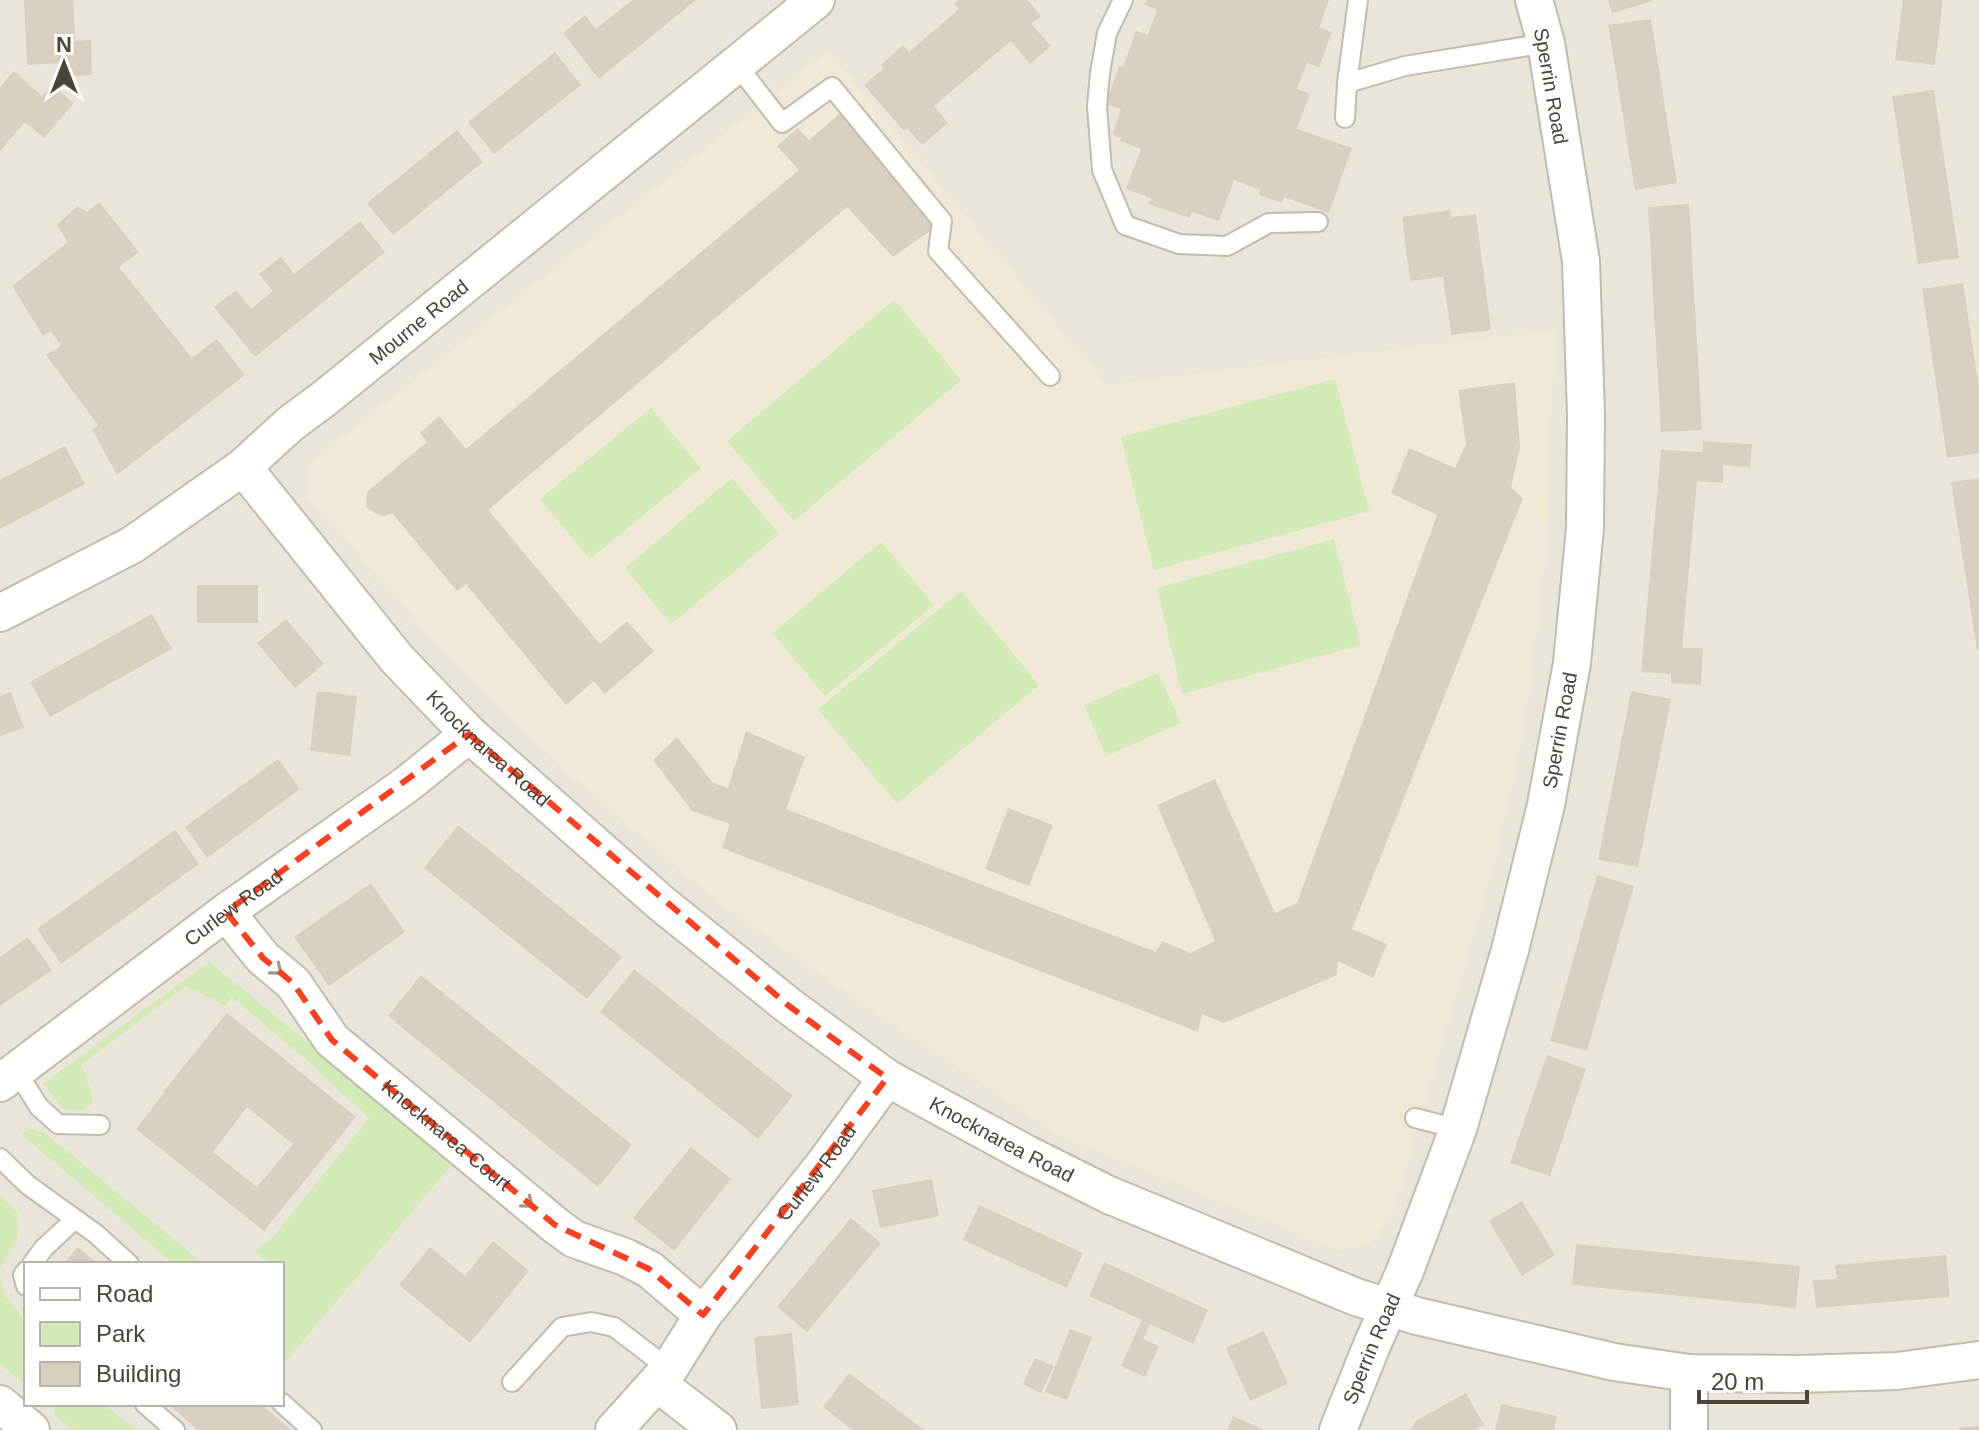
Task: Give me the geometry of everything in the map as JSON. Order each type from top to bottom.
[{"type":"street","name":"Mourne Road","points":[[0,613],[132,545],[243,467],[290,424],[816,0]]},
{"type":"street","name":"Sperrin Road","points":[[1338,1430],[1405,1271],[1458,1129],[1510,950],[1546,805],[1572,663],[1585,528],[1586,415],[1581,261],[1546,43],[1534,0]]},
{"type":"street","name":"Knocknarea Road","points":[[243,467],[397,659],[469,734],[661,903],[789,1006],[887,1078],[1025,1153],[1109,1195],[1343,1292],[1388,1307],[1614,1362],[1689,1373],[1798,1374],[1897,1371],[1979,1360]]},
{"type":"street","name":"Curlew Road","points":[[8,1077],[226,912],[406,785],[469,734]]},
{"type":"street","name":"Knocknarea Court","points":[[226,912],[263,958],[293,983],[332,1040],[555,1225],[574,1239],[649,1269],[703,1315]]},
{"type":"street","name":"Curlew Road","points":[[614,1430],[663,1376],[703,1315],[822,1167],[887,1078]]},
{"type":"street","points":[[1689,1373],[1689,1430]]},
{"type":"street","points":[[663,1376],[718,1430]]},
{"type":"street","points":[[0,1404],[31,1430]]},
{"type":"lane","points":[[1123,0],[1107,33],[1097,106],[1102,170],[1125,225],[1179,244],[1227,246],[1269,223],[1318,222]]},
{"type":"lane","points":[[1345,118],[1358,0]]},
{"type":"lane","points":[[1347,83],[1405,66],[1546,43]]},
{"type":"lane","points":[[737,65],[782,123],[832,87],[942,221],[938,251],[1050,376]]},
{"type":"lane","points":[[8,1077],[58,1124],[100,1125]]},
{"type":"lane","points":[[1415,1118],[1458,1129]]},
{"type":"lane","points":[[0,1158],[28,1185],[96,1234],[127,1262]]},
{"type":"lane","points":[[34,1262],[75,1219]]},
{"type":"lane","points":[[512,1382],[562,1327],[591,1322],[614,1327],[663,1376]]},
{"type":"lane","points":[[284,1405],[312,1430]]},
{"type":"lane","points":[[147,1406],[175,1430]]},
{"type":"highlighted area","points":[[469,734],[789,1006],[887,1078],[703,1315],[649,1269],[555,1225],[332,1040],[293,983],[263,958],[226,912]]},
{"type":"shaded area","points":[[0,0],[1979,0],[1979,1430],[0,1430]]},
{"type":"shaded area","points":[[828,51],[1107,385],[1555,330],[1545,565],[1524,731],[1498,852],[1394,1212],[1371,1244],[1338,1250],[1060,1135],[866,1007],[712,897],[562,768],[414,618],[308,496],[311,462]]},
{"type":"green space","points":[[894,300],[961,380],[794,521],[727,441]]},
{"type":"green space","points":[[1335,379],[1369,511],[1154,570],[1121,437]]},
{"type":"green space","points":[[651,408],[701,468],[590,559],[540,499]]},
{"type":"green space","points":[[732,478],[779,534],[671,624],[625,568]]},
{"type":"green space","points":[[1334,539],[1361,645],[1182,694],[1157,588]]},
{"type":"green space","points":[[881,542],[934,605],[825,696],[773,633]]},
{"type":"green space","points":[[961,591],[1039,685],[897,804],[818,709]]},
{"type":"green space","points":[[1158,673],[1181,723],[1106,756],[1084,705]]},
{"type":"green space","points":[[209,962],[454,1162],[287,1360],[284,1357],[284,1262],[269,1262],[255,1251],[273,1237],[369,1118],[231,996],[226,1006],[186,986],[81,1065],[93,1102],[84,1110],[64,1109],[43,1084]]},
{"type":"green space","points":[[30,1129],[45,1133],[202,1262],[172,1262],[21,1134]]},
{"type":"green space","points":[[0,1195],[19,1215],[17,1239],[0,1270]]},
{"type":"green space","points":[[0,1272],[3,1293],[24,1319],[24,1383],[0,1364]]},
{"type":"green space","points":[[54,1406],[106,1406],[137,1430],[73,1430],[54,1414]]},
{"type":"building","points":[[24,0],[73,0],[75,41],[91,40],[92,75],[65,76],[65,63],[27,65]]},
{"type":"building","points":[[632,0],[696,0],[599,79],[563,33],[585,15],[596,29]]},
{"type":"building","points":[[959,0],[1027,0],[1041,16],[1031,24],[1051,46],[1030,64],[1011,41],[934,106],[948,123],[922,145],[907,128],[904,131],[864,85],[884,68],[881,65],[903,45],[909,52],[959,9],[954,4]]},
{"type":"building","points":[[1146,0],[1329,0],[1319,28],[1332,32],[1319,67],[1307,63],[1297,89],[1310,94],[1297,129],[1352,148],[1329,213],[1284,197],[1282,203],[1259,195],[1260,190],[1234,180],[1219,221],[1192,212],[1190,218],[1148,204],[1151,198],[1126,189],[1141,149],[1112,135],[1121,109],[1106,104],[1119,66],[1123,67],[1136,31],[1148,35],[1157,9],[1144,5]]},
{"type":"building","points":[[1608,0],[1653,0],[1653,1],[1612,13]]},
{"type":"building","points":[[1903,0],[1943,0],[1935,65],[1895,60]]},
{"type":"building","points":[[1651,19],[1677,183],[1635,190],[1608,25]]},
{"type":"building","points":[[555,52],[581,85],[494,154],[468,122]]},
{"type":"building","points":[[14,71],[42,96],[52,85],[74,103],[44,138],[25,122],[0,151],[0,87]]},
{"type":"building","points":[[1934,90],[1959,258],[1918,264],[1892,96]]},
{"type":"building","points":[[844,110],[934,228],[893,257],[847,207],[488,510],[600,644],[627,621],[654,651],[605,694],[594,681],[566,705],[466,584],[457,591],[392,513],[384,516],[366,507],[367,492],[427,442],[420,433],[439,416],[466,449],[799,170],[777,146],[798,128],[809,140]]},
{"type":"building","points":[[457,130],[483,162],[393,235],[367,203]]},
{"type":"building","points":[[99,202],[139,252],[119,267],[192,358],[217,339],[245,375],[117,475],[92,429],[98,425],[46,355],[61,346],[51,331],[43,336],[12,286],[68,242],[57,225],[77,206],[87,212]]},
{"type":"building","points":[[1689,204],[1702,430],[1661,432],[1648,207]]},
{"type":"building","points":[[1450,210],[1451,217],[1476,214],[1491,330],[1451,335],[1443,277],[1410,281],[1402,217]]},
{"type":"building","points":[[360,221],[385,252],[255,357],[214,307],[236,290],[251,309],[273,291],[259,274],[281,257],[294,274]]},
{"type":"building","points":[[1963,283],[1979,389],[1979,453],[1947,458],[1922,289]]},
{"type":"building","points":[[1515,382],[1520,447],[1511,488],[1523,498],[1352,929],[1387,944],[1373,978],[1338,961],[1337,975],[1224,1023],[1202,1014],[1198,1032],[722,848],[730,824],[692,811],[653,760],[677,737],[713,783],[728,788],[746,731],[805,757],[786,809],[1156,952],[1162,941],[1190,953],[1215,941],[1157,805],[1215,779],[1275,913],[1297,903],[1437,515],[1391,493],[1409,448],[1455,468],[1466,444],[1458,390]]},
{"type":"building","points":[[1703,441],[1752,444],[1750,467],[1723,465],[1723,483],[1697,481],[1682,648],[1703,648],[1701,685],[1671,683],[1671,674],[1641,672],[1661,450],[1702,452]]},
{"type":"building","points":[[65,446],[85,484],[0,529],[0,480]]},
{"type":"building","points":[[1979,478],[1979,650],[1977,650],[1951,482]]},
{"type":"building","points":[[197,585],[258,585],[258,623],[197,623]]},
{"type":"building","points":[[152,614],[172,649],[50,717],[30,682]]},
{"type":"building","points":[[286,619],[324,664],[295,688],[257,643]]},
{"type":"building","points":[[317,691],[357,696],[350,756],[310,751]]},
{"type":"building","points":[[1631,691],[1671,699],[1638,867],[1598,860]]},
{"type":"building","points":[[11,692],[24,728],[0,736],[0,696]]},
{"type":"building","points":[[278,759],[300,789],[207,858],[185,827]]},
{"type":"building","points":[[1008,808],[1053,825],[1029,886],[985,869]]},
{"type":"building","points":[[458,825],[622,957],[587,999],[424,868]]},
{"type":"building","points":[[175,830],[199,864],[61,964],[37,929]]},
{"type":"building","points":[[1597,875],[1634,886],[1587,1051],[1550,1041]]},
{"type":"building","points":[[371,883],[405,932],[329,986],[294,937]]},
{"type":"building","points":[[28,937],[52,970],[0,1006],[0,957]]},
{"type":"building","points":[[634,969],[793,1096],[758,1139],[600,1012]]},
{"type":"building","points":[[421,975],[632,1145],[598,1187],[388,1016]]},
{"type":"building","points":[[227,1013],[356,1117],[264,1231],[136,1129]],"holes":[[[247,1107],[293,1144],[257,1187],[213,1152]]]},
{"type":"building","points":[[1547,1055],[1586,1069],[1550,1176],[1510,1163]]},
{"type":"building","points":[[691,1147],[731,1179],[674,1251],[633,1218]]},
{"type":"building","points":[[932,1179],[939,1216],[880,1228],[872,1190]]},
{"type":"building","points":[[1522,1201],[1555,1255],[1522,1276],[1489,1221]]},
{"type":"building","points":[[979,1205],[1083,1253],[1067,1288],[963,1240]]},
{"type":"building","points":[[851,1218],[881,1243],[807,1332],[777,1307]]},
{"type":"building","points":[[493,1241],[529,1271],[470,1343],[399,1285],[430,1247],[465,1276]]},
{"type":"building","points":[[1576,1244],[1800,1266],[1796,1308],[1572,1285]]},
{"type":"building","points":[[78,1247],[96,1262],[65,1262]]},
{"type":"building","points":[[1946,1255],[1950,1297],[1816,1308],[1813,1280],[1837,1279],[1835,1265]]},
{"type":"building","points":[[1104,1262],[1208,1310],[1193,1344],[1150,1324],[1143,1339],[1159,1346],[1145,1377],[1121,1366],[1142,1320],[1089,1296]]},
{"type":"building","points":[[1070,1329],[1092,1337],[1067,1400],[1045,1392]]},
{"type":"building","points":[[1264,1331],[1288,1384],[1250,1401],[1226,1348]]},
{"type":"building","points":[[792,1333],[799,1405],[761,1409],[754,1337]]},
{"type":"building","points":[[1035,1358],[1054,1366],[1041,1393],[1023,1384]]},
{"type":"building","points":[[849,1373],[924,1430],[852,1430],[823,1407]]},
{"type":"building","points":[[1466,1393],[1484,1425],[1475,1430],[1410,1430],[1417,1420]]},
{"type":"building","points":[[1501,1404],[1557,1416],[1554,1430],[1495,1430]]},
{"type":"building","points":[[170,1406],[263,1406],[291,1430],[198,1430]]},
{"type":"building","points":[[1233,1416],[1264,1430],[1227,1430]]},
{"type":"building","points":[[1979,1426],[1979,1430],[1959,1430],[1959,1428]]}]
